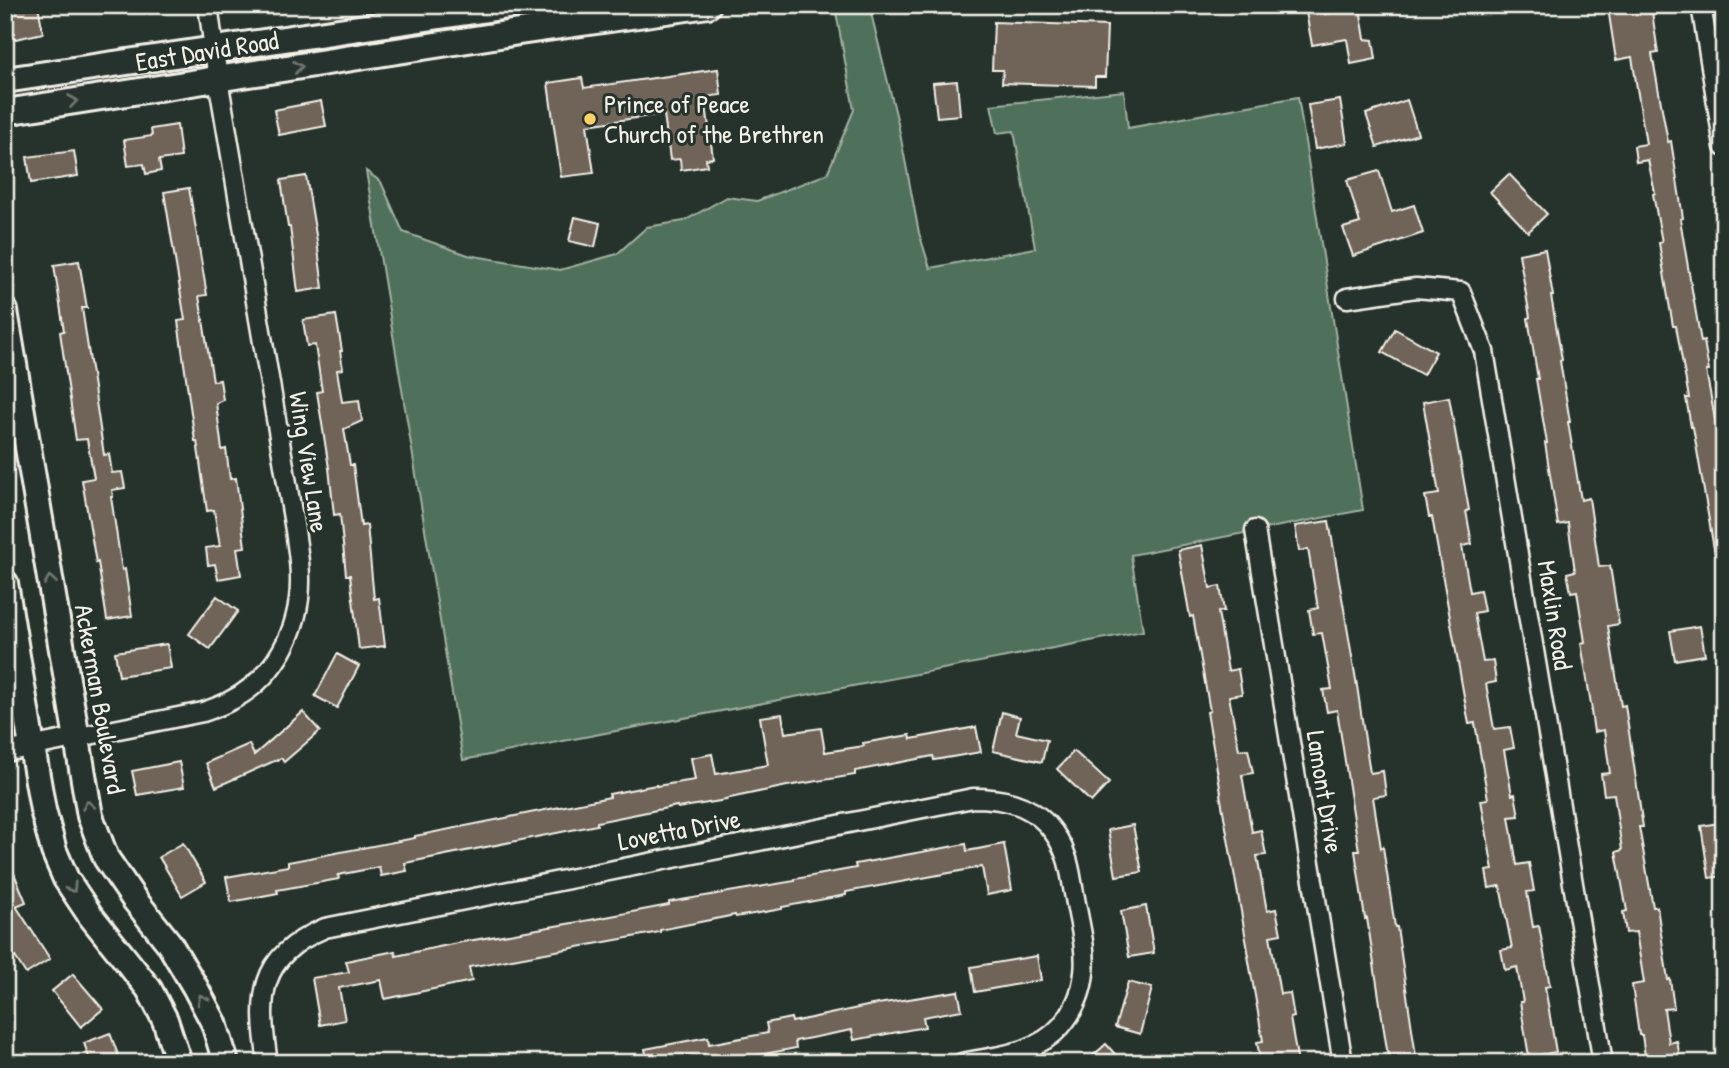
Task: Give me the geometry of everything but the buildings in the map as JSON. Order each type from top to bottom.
[{"type":"street","name":"Wing View Lane","points":[[5,752],[203,712],[230,702],[268,672],[283,650],[294,625],[300,599],[295,530],[218,79],[208,5]]},
{"type":"street","name":"East David Road","points":[[5,80],[515,5]]},
{"type":"street","name":"East David Road","points":[[5,112],[708,5]]},
{"type":"street","points":[[1701,5],[1724,147]]},
{"type":"street","name":"Maxlin Road","points":[[1347,298],[1416,288],[1461,292],[1484,351],[1603,1063]]},
{"type":"street","name":"Ackerman Boulevard","points":[[5,311],[90,816],[106,858],[134,900],[169,943],[195,987],[214,1024],[226,1063]]},
{"type":"street","name":"Lamont Drive","points":[[1255,530],[1343,1063]]},
{"type":"street","points":[[5,583],[43,810],[54,850],[66,879],[90,915],[149,989],[165,1020],[178,1063]]},
{"type":"street","name":"Lovetta Drive","points":[[268,1063],[262,1006],[267,982],[276,962],[290,948],[306,936],[325,928],[973,798],[992,798],[1009,801],[1027,809],[1045,823],[1058,839],[1067,858],[1084,949],[1084,970],[1073,1010],[1060,1028],[1044,1041],[1025,1050],[962,1063]]},
{"type":"green space","points":[[869,5],[898,123],[919,233],[930,268],[1035,248],[1014,131],[997,133],[991,105],[1124,91],[1128,128],[1298,97],[1363,510],[1131,555],[1143,631],[463,760],[366,171],[381,182],[403,232],[468,255],[560,270],[617,254],[647,227],[684,221],[727,197],[757,201],[827,174],[854,110],[835,7]]},
{"type":"place","name":"Prince of Peace Church of the Brethren","points":[[590,119]]}]
